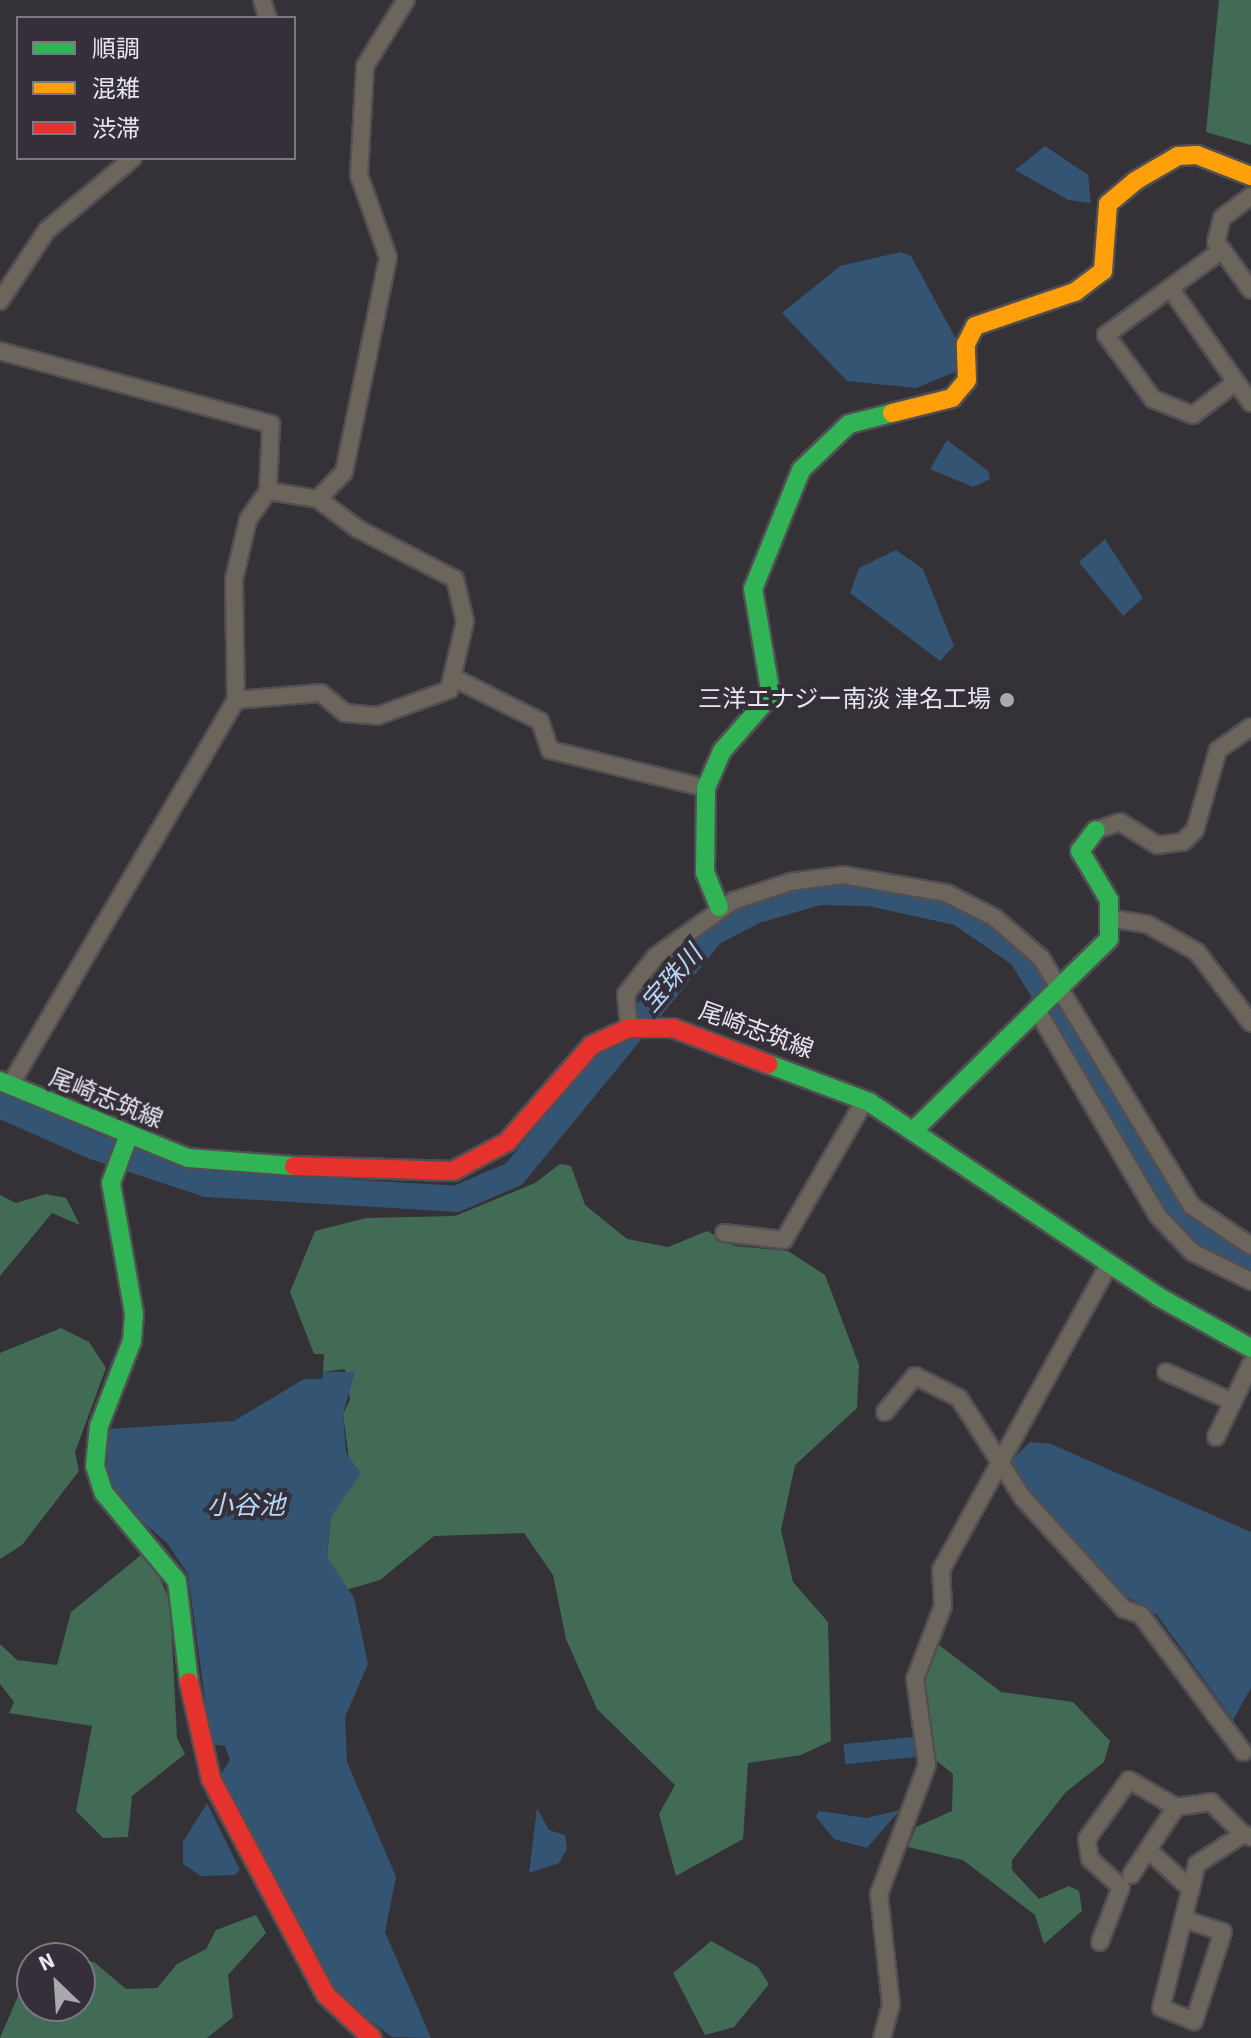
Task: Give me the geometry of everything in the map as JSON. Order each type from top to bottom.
[{"type":"street","points":[[318,499],[344,472],[388,257],[359,175],[365,66],[406,0]]},
{"type":"street","points":[[719,907],[705,873],[706,788],[722,751],[771,695],[753,589],[801,470],[849,424],[952,398],[967,380],[966,344],[975,326],[1075,292],[1103,271],[1108,204],[1135,181],[1178,156],[1197,155],[1251,176]]},
{"type":"street","points":[[0,301],[47,230],[131,160]]},
{"type":"street","points":[[1251,196],[1222,218],[1216,242],[1251,290]]},
{"type":"street","points":[[1222,250],[1106,335],[1153,399],[1193,415],[1236,382]]},
{"type":"street","points":[[1170,288],[1251,403]]},
{"type":"street","points":[[0,351],[271,424],[268,491],[248,520],[234,579],[236,700],[5,1083]]},
{"type":"street","points":[[236,700],[321,693],[345,713],[377,716],[433,700],[452,677],[455,639],[465,621],[455,579],[358,529],[318,499],[268,491]]},
{"type":"street","points":[[452,677],[540,721],[550,750],[706,788]]},
{"type":"street","points":[[914,1130],[1063,988],[1109,939],[1114,919],[1080,851],[1096,830],[1120,822],[1157,845],[1183,842],[1195,830],[1218,750],[1251,727]]},
{"type":"street","points":[[634,1021],[626,994],[656,956],[719,907],[801,879],[896,879],[946,893],[995,918],[1063,988],[1192,1206],[1251,1246]]},
{"type":"street","points":[[1114,919],[1147,924],[1197,952],[1251,1023]]},
{"type":"street","points":[[1039,1009],[1158,1216],[1192,1252],[1251,1281]]},
{"type":"street","name":"尾崎志筑線","points":[[5,1083],[126,1141],[229,1163],[453,1171],[507,1142],[574,1060],[634,1021],[705,1035],[865,1100],[1110,1263],[1251,1348]]},
{"type":"street","points":[[1098,1111],[1116,1080]]},
{"type":"street","points":[[724,1233],[784,1240],[865,1100]]},
{"type":"street","points":[[126,1141],[113,1167],[134,1313],[132,1341],[99,1426],[95,1466],[104,1493],[177,1581],[194,1729],[211,1779],[326,1995],[372,2038]]},
{"type":"street","points":[[882,2038],[891,2005],[879,1894],[927,1765],[915,1685],[920,1652],[943,1606],[941,1570],[1110,1263]]},
{"type":"street","points":[[1216,1437],[1251,1364]]},
{"type":"street","points":[[1166,1372],[1233,1402]]},
{"type":"street","points":[[885,1412],[901,1387],[926,1376],[959,1398],[1000,1462],[1124,1609],[1141,1615],[1243,1752]]},
{"type":"street","points":[[1100,1942],[1121,1887],[1090,1859],[1087,1839],[1129,1780],[1176,1807],[1211,1802],[1247,1836],[1197,1864],[1191,1889],[1183,1919],[1161,2008],[1194,2021],[1223,1932],[1183,1919]]},
{"type":"street","points":[[1131,1875],[1176,1807]]},
{"type":"street","points":[[1148,1850],[1191,1889]]},
{"type":"green space","points":[[1219,0],[1251,0],[1251,145],[1206,132]]},
{"type":"green space","points":[[560,1164],[571,1166],[585,1205],[627,1239],[668,1247],[707,1231],[735,1246],[788,1251],[825,1275],[859,1365],[857,1408],[795,1465],[781,1530],[793,1582],[828,1622],[831,1741],[801,1755],[748,1763],[743,1839],[676,1876],[659,1814],[675,1785],[597,1709],[566,1639],[553,1575],[524,1533],[434,1536],[380,1580],[343,1591],[327,1557],[331,1517],[352,1482],[343,1414],[350,1400],[345,1369],[323,1372],[324,1354],[314,1354],[290,1292],[315,1231],[366,1218],[455,1216],[535,1183]]},
{"type":"green space","points":[[46,1194],[66,1198],[80,1225],[52,1213],[0,1276],[0,1195],[16,1203]]},
{"type":"green space","points":[[61,1328],[89,1342],[106,1368],[75,1452],[79,1471],[22,1545],[0,1559],[0,1353]]},
{"type":"green space","points":[[147,1550],[170,1601],[177,1738],[185,1754],[132,1796],[128,1837],[103,1838],[76,1811],[92,1726],[9,1713],[14,1702],[0,1684],[0,1644],[17,1660],[57,1665],[71,1612]]},
{"type":"green space","points":[[935,1642],[1001,1692],[1073,1702],[1110,1741],[1104,1762],[1066,1792],[1012,1860],[1012,1870],[1039,1899],[1069,1886],[1079,1891],[1082,1911],[1044,1944],[1035,1915],[963,1860],[908,1847],[916,1827],[952,1811],[953,1774],[932,1757],[919,1678]]},
{"type":"green space","points":[[256,1915],[266,1933],[228,1975],[233,2017],[207,2038],[0,2038],[16,2001],[16,2022],[96,2022],[96,1964],[126,1989],[157,1988],[177,1964],[206,1949],[216,1930]]},
{"type":"green space","points":[[711,1941],[758,1967],[769,1984],[734,2027],[705,2035],[673,1973]]},
{"type":"water","points":[[1045,146],[1088,175],[1091,203],[1068,200],[1015,170]]},
{"type":"water","points":[[901,252],[911,256],[957,341],[955,372],[916,388],[847,381],[782,313],[840,266]]},
{"type":"water","points":[[947,440],[988,471],[990,479],[973,487],[930,469]]},
{"type":"water","points":[[1105,539],[1143,598],[1123,616],[1079,562]]},
{"type":"water","points":[[896,550],[923,569],[954,646],[940,661],[850,593],[859,568]]},
{"type":"water","name":"小谷池","points":[[323,1372],[355,1372],[343,1414],[346,1453],[361,1473],[331,1517],[327,1557],[354,1598],[368,1664],[345,1717],[347,1762],[396,1877],[385,1932],[431,2038],[392,2037],[336,1994],[220,1775],[230,1760],[225,1746],[211,1744],[188,1574],[167,1543],[124,1505],[107,1473],[108,1429],[234,1421],[304,1379],[322,1379]]},
{"type":"water","points":[[1030,1442],[1051,1444],[1251,1532],[1251,1688],[1233,1720],[1157,1615],[1123,1594],[1022,1484],[1008,1464]]},
{"type":"water","points":[[913,1737],[915,1757],[845,1764],[843,1744]]},
{"type":"water","points":[[207,1803],[240,1870],[235,1875],[201,1876],[183,1864],[183,1842]]},
{"type":"water","points":[[537,1808],[549,1830],[565,1835],[567,1849],[559,1863],[529,1873]]},
{"type":"water","points":[[900,1810],[867,1848],[834,1839],[816,1817],[819,1811],[867,1818]]},
{"type":"waterway","name":"宝珠川","points":[[0,1105],[95,1147],[207,1184],[456,1199],[514,1174],[712,933],[754,911],[818,892],[870,893],[960,913],[1021,955],[1177,1211],[1199,1234],[1251,1264]]},
{"type":"traffic: fast","points":[[719,907],[705,873],[706,788],[722,751],[771,695],[753,589],[801,470],[849,424],[892,413]]},
{"type":"traffic: fast","points":[[914,1130],[1109,939],[1109,900],[1080,851],[1096,830]]},
{"type":"traffic: fast","points":[[768,1064],[869,1102],[1159,1297],[1251,1348]]},
{"type":"traffic: fast","points":[[0,1081],[188,1158],[294,1166]]},
{"type":"traffic: fast","points":[[128,1137],[111,1183],[134,1313],[132,1341],[99,1426],[95,1466],[104,1493],[177,1581],[189,1682]]},
{"type":"traffic: slow","points":[[892,413],[952,398],[967,380],[966,344],[975,326],[1075,292],[1103,271],[1108,204],[1135,181],[1178,156],[1197,155],[1251,176]]},
{"type":"traffic: jam","points":[[294,1166],[453,1171],[507,1142],[592,1045],[629,1028],[673,1028],[768,1064]]},
{"type":"traffic: jam","points":[[189,1682],[211,1779],[326,1995],[372,2038]]},
{"type":"place","name":"三洋エナジー南淡 津名工場","points":[[1007,700]]}]
